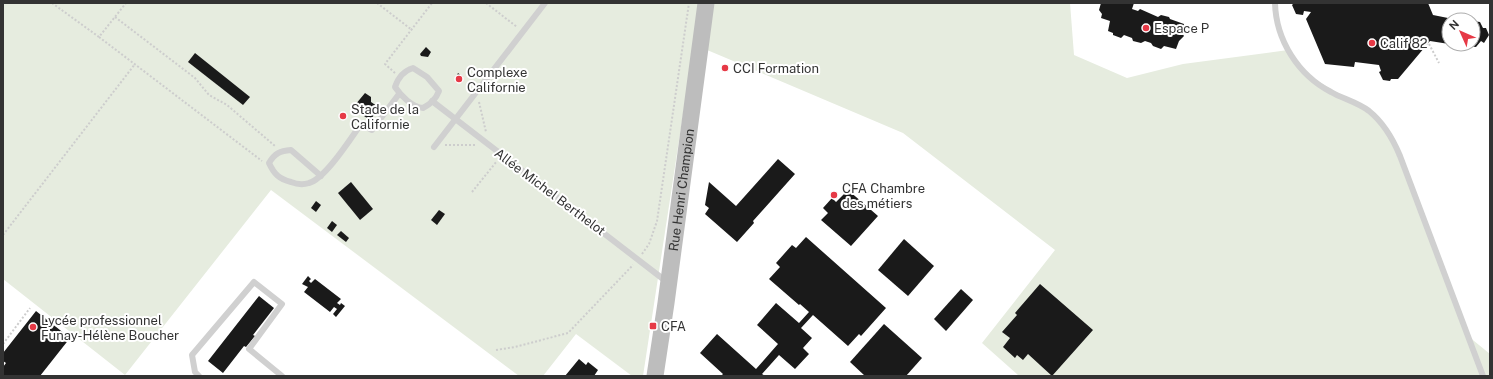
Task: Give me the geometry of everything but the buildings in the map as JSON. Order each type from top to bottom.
[{"type":"street","name":"Rue Henri Champion","points":[[655,376],[669,283],[706,3]]},
{"type":"lane","points":[[434,147],[545,3]]},
{"type":"lane","points":[[1275,3],[1277,22],[1283,40],[1294,60],[1301,69],[1312,80],[1325,89],[1370,112],[1384,126],[1391,137],[1400,156],[1483,376]]},
{"type":"lane","points":[[413,68],[435,85],[439,91],[437,97],[423,108],[418,108],[399,94],[395,87],[397,80],[400,77],[407,70],[413,68]]},
{"type":"lane","points":[[321,176],[291,150],[281,150],[273,156],[269,163],[274,173],[282,180],[296,184],[309,183],[321,176],[362,124],[372,130],[399,94]]},
{"type":"lane","name":"Allée Michel Berthelot","points":[[432,102],[669,283]]},
{"type":"lane","points":[[199,376],[196,372],[192,355],[254,282],[282,304],[249,349],[282,376]]},
{"type":"path","points":[[52,3],[262,160],[269,163]]},
{"type":"path","points":[[99,37],[126,3]]},
{"type":"path","points":[[377,3],[412,30]]},
{"type":"path","points":[[400,77],[385,64],[432,3]]},
{"type":"path","points":[[486,3],[523,32]]},
{"type":"path","points":[[496,350],[515,347],[568,333],[638,259],[649,244],[657,221],[689,3]]},
{"type":"path","points":[[116,17],[195,78],[209,95],[227,105],[281,150]]},
{"type":"path","points":[[1429,44],[1439,63]]},
{"type":"path","points":[[3,235],[135,64]]},
{"type":"path","points":[[472,192],[502,155]]},
{"type":"path","points":[[3,344],[30,308]]},
{"type":"shaded area","name":"Stade de la Californie","points":[[3,3],[700,3],[643,376],[632,376],[576,334],[543,376],[519,376],[271,190],[125,375],[3,279]]},
{"type":"shaded area","points":[[706,3],[1070,3],[1074,55],[1127,78],[1183,64],[1288,50],[1306,74],[1358,105],[1387,130],[1468,336],[1490,354],[1490,376],[1019,376],[982,343],[1055,250],[903,133],[700,47]]},
{"type":"place","name":"Espace P","points":[[1146,28]]},
{"type":"place","name":"Calif 82","points":[[1372,43]]},
{"type":"place","name":"CCI Formation","points":[[725,68]]},
{"type":"place","name":"Complexe Californie","points":[[459,79]]},
{"type":"place","name":"Stade de la Californie","points":[[343,116]]},
{"type":"place","name":"CFA Chambre des métiers","points":[[834,195]]},
{"type":"place","name":"CFA","points":[[653,326]]},
{"type":"place","name":"Lycée professionnel Funay-Hélène Boucher","points":[[33,327]]}]
